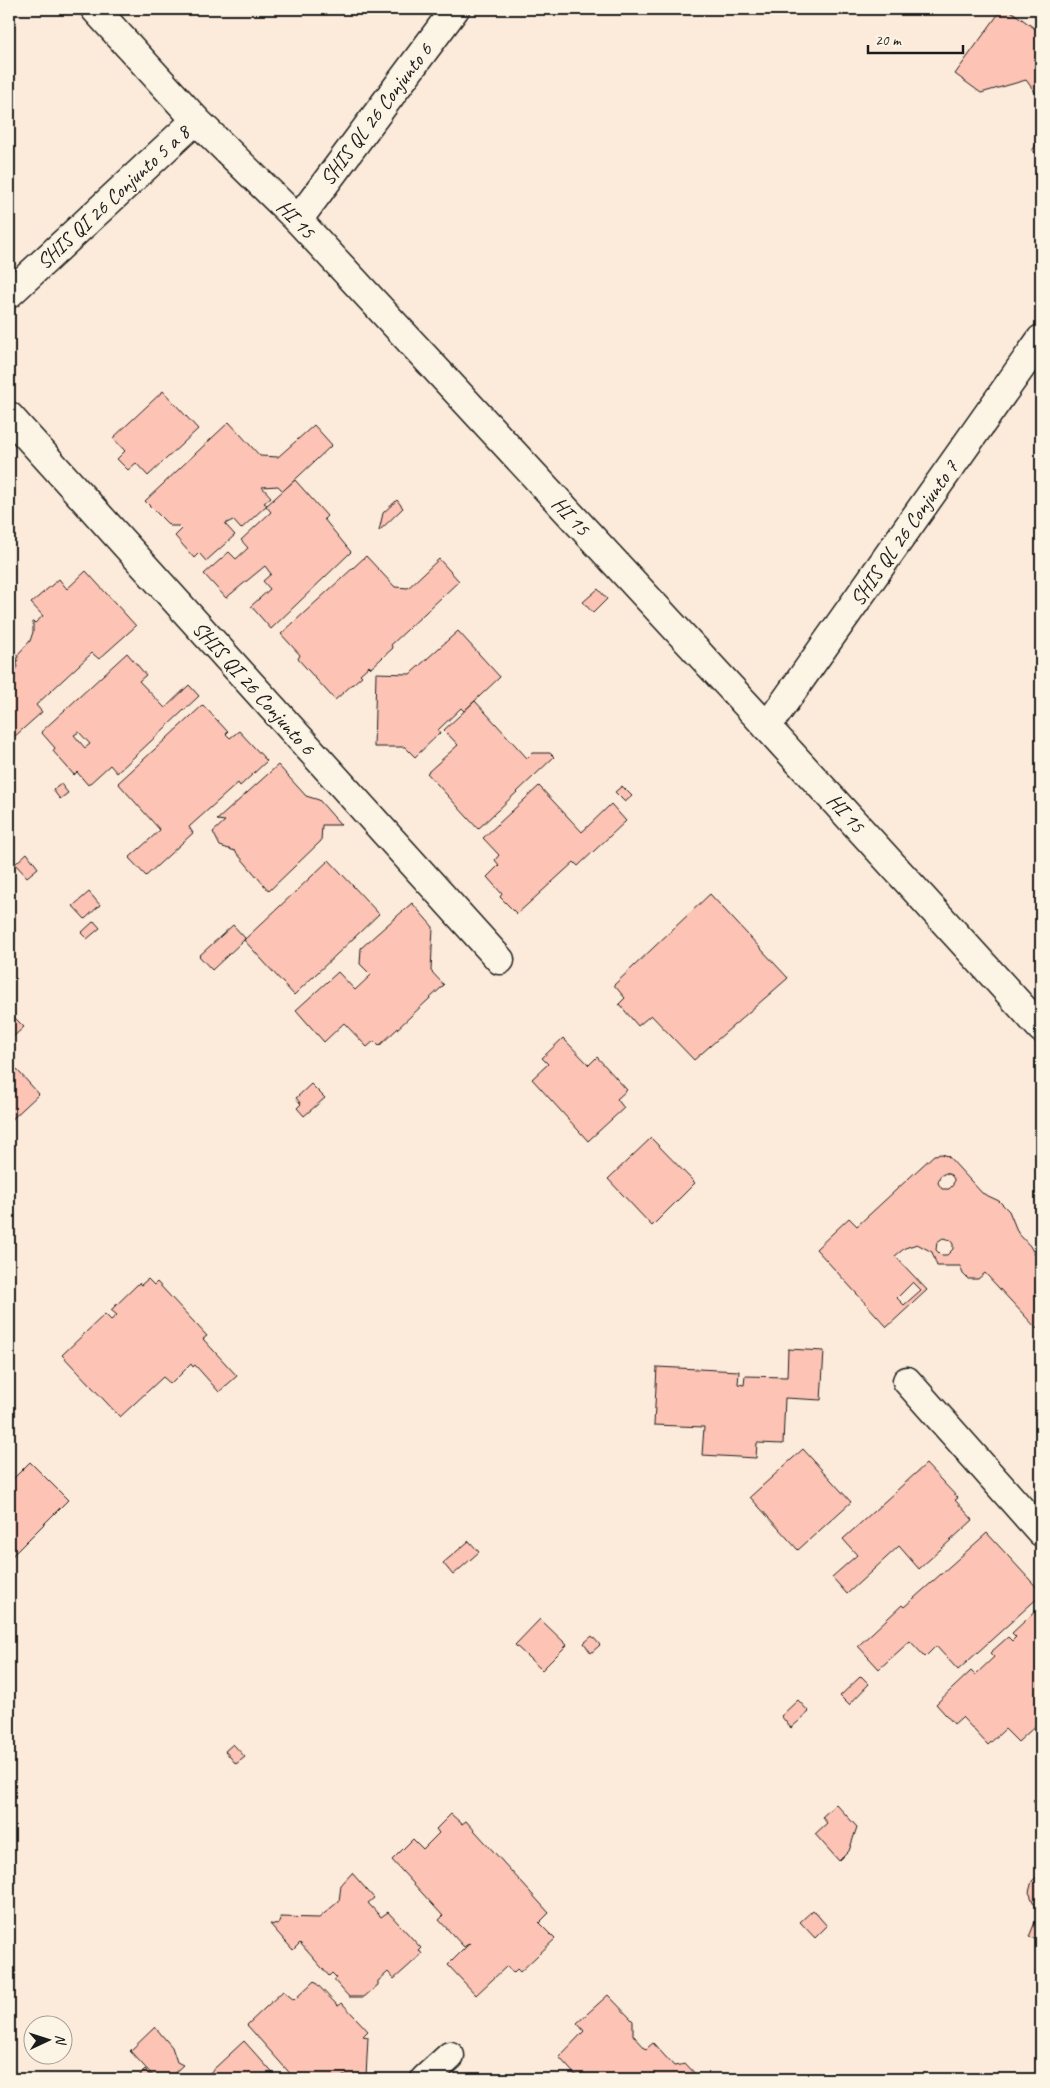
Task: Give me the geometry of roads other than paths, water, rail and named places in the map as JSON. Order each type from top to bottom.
[{"type":"street","name":"HI 15","points":[[95,9],[196,120],[298,220],[768,728],[1041,1028]]},
{"type":"street","name":"SHIS QL 26 Conjunto 6","points":[[298,220],[455,9]]},
{"type":"street","name":"SHIS QI 26 Conjunto 5 a 8","points":[[9,294],[196,120]]},
{"type":"street","name":"SHIS QL 26 Conjunto 7","points":[[768,728],[1041,340]]},
{"type":"street","name":"SHIS QI 26 Conjunto 6","points":[[9,416],[500,960]]},
{"type":"street","points":[[907,1382],[1041,1532]]},
{"type":"street","points":[[425,2079],[450,2056]]}]
